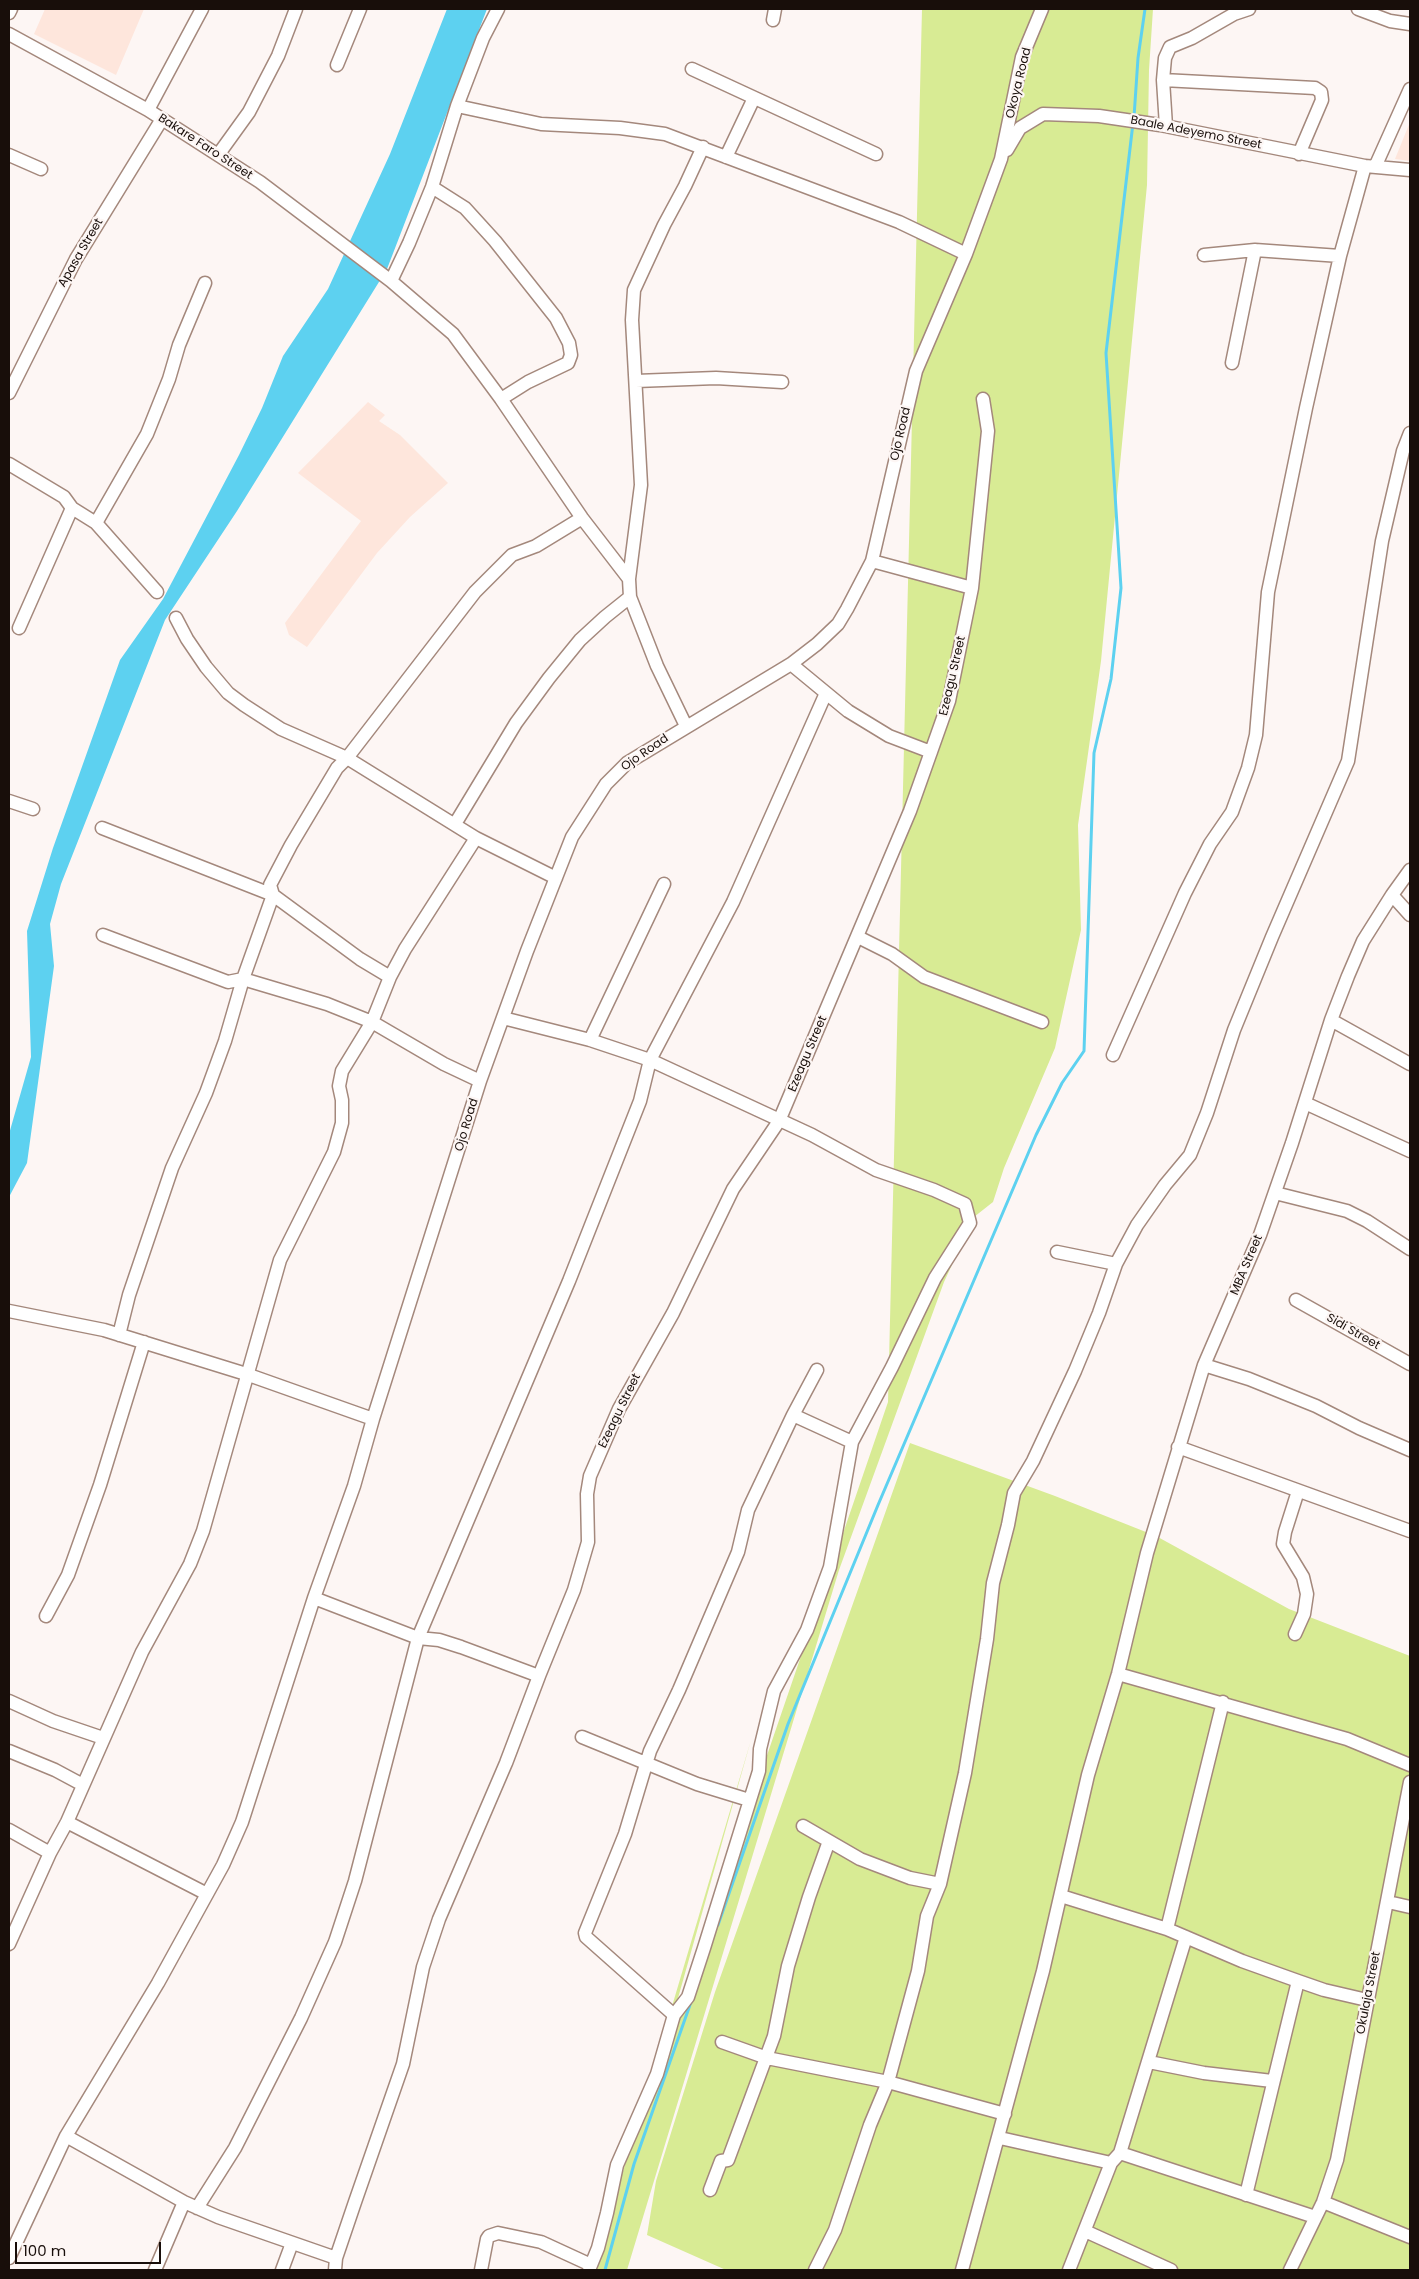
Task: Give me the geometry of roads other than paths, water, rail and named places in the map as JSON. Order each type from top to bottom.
[{"type":"street","points":[[9,13],[11,9]]},
{"type":"street","points":[[148,110],[202,9]]},
{"type":"street","points":[[218,155],[249,112],[278,56],[296,9]]},
{"type":"street","points":[[337,65],[360,9]]},
{"type":"street","points":[[390,281],[409,243],[432,186],[457,106],[482,38],[498,9]]},
{"type":"street","points":[[1163,126],[1163,80],[1165,58],[1170,47],[1192,38],[1234,14],[1249,9]]},
{"type":"street","points":[[1358,9],[1391,15],[1410,24]]},
{"type":"street","name":"Okoya Road","points":[[1001,159],[1022,57],[1040,10]]},
{"type":"street","name":"Bakare Faro Street","points":[[9,34],[162,118],[260,182],[390,281],[453,334],[502,398],[582,518],[628,579]]},
{"type":"street","points":[[692,69],[876,154]]},
{"type":"street","points":[[1163,80],[1315,88],[1321,92],[1322,100],[1299,154]]},
{"type":"street","points":[[1113,1055],[1185,893],[1210,844],[1232,812],[1248,768],[1256,735],[1268,592],[1340,256],[1370,166],[1410,89]]},
{"type":"street","points":[[726,157],[754,98]]},
{"type":"street","points":[[457,106],[541,124],[620,128],[665,134],[899,222],[966,254]]},
{"type":"street","name":"Baale Adeyemo Street","points":[[1001,159],[1020,128],[1043,114],[1099,116],[1163,126],[1299,154],[1370,166],[1410,170]]},
{"type":"street","name":"Apasa Street","points":[[9,393],[76,259],[162,118]]},
{"type":"street","points":[[686,726],[657,666],[630,597],[628,579],[641,485],[632,320],[634,290],[664,225],[686,186],[703,147]]},
{"type":"street","points":[[9,155],[41,170]]},
{"type":"street","name":"Ojo Road","points":[[9,2258],[66,2136],[158,1983],[223,1865],[242,1822],[314,1598],[354,1486],[373,1419],[480,1081],[527,950],[572,837],[606,784],[627,763],[791,664],[817,644],[838,624],[872,561],[916,371],[966,254],[1001,159]]},
{"type":"street","points":[[432,186],[465,208],[495,241],[556,318],[569,343],[571,355],[568,363],[528,382],[502,398]]},
{"type":"street","points":[[1204,255],[1254,250],[1340,256]]},
{"type":"street","points":[[1232,363],[1254,250]]},
{"type":"street","points":[[96,523],[147,434],[169,379],[183,336],[205,283]]},
{"type":"street","points":[[636,381],[716,378],[782,382]]},
{"type":"street","name":"Ezeagu Street","points":[[336,2264],[403,2064],[423,1967],[439,1918],[506,1764],[539,1676],[562,1622],[582,1565],[588,1542],[587,1494],[590,1476],[606,1437],[645,1361],[673,1314],[734,1190],[779,1120],[910,811],[949,701],[972,588],[988,432],[983,399]]},
{"type":"street","points":[[815,2270],[835,2230],[870,2124],[888,2082],[918,1971],[927,1916],[940,1884],[965,1773],[987,1638],[993,1583],[1014,1493],[1034,1461],[1075,1370],[1099,1314],[1116,1264],[1137,1225],[1165,1185],[1190,1155],[1207,1113],[1234,1030],[1348,761],[1382,541],[1403,452],[1410,433]]},
{"type":"street","points":[[9,464],[64,497],[72,508],[96,523],[157,592]]},
{"type":"street","points":[[19,628],[72,508]]},
{"type":"street","points":[[119,1335],[129,1295],[172,1168],[206,1093],[225,1041],[243,979],[273,895],[270,885],[275,874],[334,773],[475,592],[512,555],[536,546],[582,518]]},
{"type":"street","points":[[872,561],[972,588]]},
{"type":"street","points":[[455,824],[516,724],[549,678],[580,640],[630,597]]},
{"type":"street","points":[[176,618],[187,639],[206,667],[228,693],[281,729],[347,758],[476,838],[556,878]]},
{"type":"street","points":[[791,664],[848,711],[889,736],[931,752]]},
{"type":"street","points":[[197,2208],[235,2148],[302,2018],[335,1942],[360,1862],[418,1638],[569,1281],[640,1102],[650,1060],[729,910],[826,693]]},
{"type":"street","points":[[9,801],[33,809]]},
{"type":"street","points":[[102,828],[273,895],[360,959],[390,977]]},
{"type":"street","points":[[9,1944],[50,1853],[67,1822],[142,1652],[190,1564],[209,1509],[280,1260],[334,1152],[342,1123],[342,1100],[339,1086],[342,1071],[372,1022],[390,977],[405,949],[476,838]]},
{"type":"street","name":"MBA Street","points":[[962,2270],[1000,2138],[1061,1896],[1088,1775],[1118,1674],[1142,1571],[1204,1365],[1260,1234],[1331,1020],[1364,941],[1392,895],[1410,870]]},
{"type":"street","points":[[590,1040],[664,884]]},
{"type":"street","points":[[1392,895],[1410,915]]},
{"type":"street","points":[[103,935],[228,982],[243,979],[327,1004],[372,1022],[444,1064],[480,1081]]},
{"type":"street","points":[[858,937],[892,954],[924,977],[1042,1022]]},
{"type":"street","points":[[481,2270],[487,2240],[489,2236],[498,2233],[541,2242],[590,2268],[600,2239],[617,2165],[657,2074],[674,2015],[688,1996],[759,1771],[760,1749],[774,1691],[807,1630],[830,1567],[852,1442],[935,1278],[970,1223],[965,1204],[934,1190],[876,1170],[779,1120],[650,1060],[590,1040],[504,1018]]},
{"type":"street","points":[[1331,1020],[1410,1064]]},
{"type":"street","points":[[1305,1103],[1410,1151]]},
{"type":"street","points":[[1275,1193],[1348,1211],[1410,1249]]},
{"type":"street","points":[[1057,1252],[1116,1264]]},
{"type":"street","name":"Sidi Street","points":[[1296,1300],[1410,1364]]},
{"type":"street","points":[[10,1311],[70,1323],[144,1342],[246,1374],[373,1419]]},
{"type":"street","points":[[46,1616],[68,1575],[97,1494],[144,1342]]},
{"type":"street","points":[[1204,1365],[1249,1379],[1316,1406],[1359,1428],[1410,1450]]},
{"type":"street","points":[[674,2015],[619,1963],[586,1937],[585,1933],[625,1834],[650,1751],[679,1690],[738,1552],[748,1510],[793,1415],[817,1370]]},
{"type":"street","points":[[793,1415],[852,1442]]},
{"type":"street","points":[[1178,1447],[1410,1531]]},
{"type":"street","points":[[1295,1634],[1304,1614],[1308,1594],[1303,1577],[1283,1544],[1298,1491]]},
{"type":"street","points":[[314,1598],[418,1638],[438,1640],[461,1647],[539,1676]]},
{"type":"street","points":[[1118,1674],[1223,1702],[1347,1739],[1410,1765]]},
{"type":"street","points":[[9,1701],[53,1721],[103,1738]]},
{"type":"street","points":[[1168,1929],[1223,1702]]},
{"type":"street","points":[[582,1737],[697,1784],[749,1800]]},
{"type":"street","points":[[9,1751],[55,1770],[83,1785]]},
{"type":"street","name":"Okulaja Street","points":[[1290,2270],[1323,2202],[1337,2160],[1410,1782]]},
{"type":"street","points":[[67,1822],[207,1894]]},
{"type":"street","points":[[803,1826],[860,1859],[910,1878],[940,1884]]},
{"type":"street","points":[[9,1830],[50,1853]]},
{"type":"street","points":[[710,2190],[721,2161],[728,2160],[767,2058],[774,2036],[788,1966],[829,1841]]},
{"type":"street","points":[[1061,1896],[1168,1929],[1298,1982],[1367,2000]]},
{"type":"street","points":[[1388,1902],[1410,1906]]},
{"type":"street","points":[[1069,2270],[1110,2163],[1120,2153],[1186,1937]]},
{"type":"street","points":[[1246,2195],[1272,2081],[1298,1982]]},
{"type":"street","points":[[722,2042],[767,2058],[888,2082],[1005,2114]]},
{"type":"street","points":[[1148,2062],[1272,2081]]},
{"type":"street","points":[[66,2136],[184,2202],[292,2243],[336,2264]]},
{"type":"street","points":[[1000,2138],[1110,2163]]},
{"type":"street","points":[[1120,2153],[1315,2217]]},
{"type":"street","points":[[155,2270],[184,2202]]},
{"type":"street","points":[[1323,2202],[1410,2237]]},
{"type":"street","points":[[1085,2231],[1171,2270]]},
{"type":"street","points":[[282,2270],[292,2243]]},
{"type":"water","points":[[447,9],[487,9],[387,269],[237,511],[165,620],[61,884],[50,924],[54,966],[27,1163],[9,1197],[9,1134],[31,1057],[27,931],[53,848],[120,660],[163,599],[239,455],[262,408],[283,356],[328,289],[390,154]]},
{"type":"waterway","points":[[1134,117],[1138,58],[1145,9]]},
{"type":"waterway","points":[[718,1925],[788,1724],[878,1505],[1036,1135],[1062,1083],[1084,1051],[1094,753],[1111,679],[1121,588],[1106,353],[1133,123]]},
{"type":"waterway","points":[[605,2270],[634,2164],[691,2002]]}]
